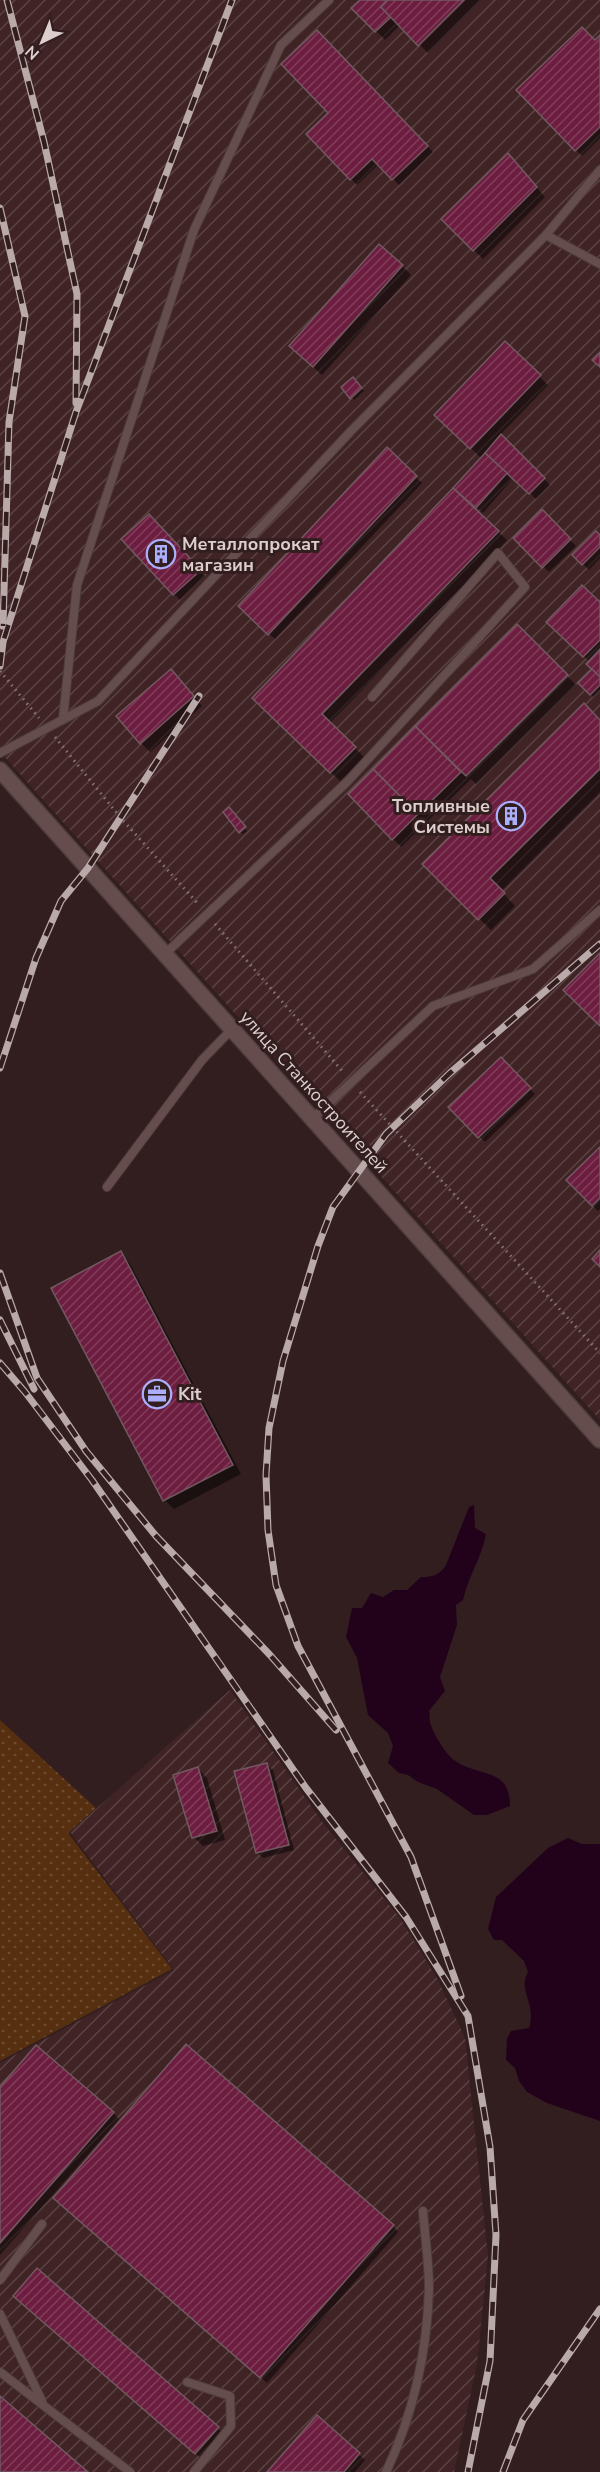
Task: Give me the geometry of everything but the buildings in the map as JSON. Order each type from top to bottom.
[{"type":"main road","name":"улица Станкостроителей","points":[[0,770],[600,1440]]},
{"type":"lane","points":[[63,719],[77,585],[194,231],[282,45],[329,0]]},
{"type":"lane","points":[[0,753],[98,701],[351,431],[546,235],[600,170]]},
{"type":"lane","points":[[546,235],[600,264]]},
{"type":"lane","points":[[165,954],[348,781],[525,586],[498,553],[372,697]]},
{"type":"lane","points":[[312,1119],[433,1006],[533,969],[600,910]]},
{"type":"lane","points":[[106,1187],[202,1060],[232,1029]]},
{"type":"lane","points":[[386,2472],[401,2440],[422,2365],[429,2288],[423,2211]]},
{"type":"lane","points":[[0,2280],[42,2224]]},
{"type":"lane","points":[[0,2314],[44,2405]]},
{"type":"lane","points":[[0,2372],[130,2472]]},
{"type":"lane","points":[[188,2382],[230,2396],[231,2426],[194,2472]]},
{"type":"path","points":[[0,671],[120,817],[207,914],[351,1082],[600,1353]]},
{"type":"shaded area","points":[[0,0],[600,0],[600,1420],[0,752]]},
{"type":"shaded area","points":[[474,1505],[475,1528],[486,1534],[463,1600],[456,1605],[457,1625],[440,1677],[445,1691],[429,1711],[430,1723],[435,1734],[454,1760],[463,1766],[491,1775],[505,1784],[509,1793],[510,1806],[487,1815],[474,1815],[437,1789],[399,1773],[388,1763],[393,1746],[388,1733],[368,1715],[357,1658],[346,1637],[352,1608],[362,1608],[371,1593],[383,1597],[394,1590],[407,1590],[421,1577],[433,1576],[441,1571],[446,1565],[469,1507]]},
{"type":"shaded area","points":[[230,1690],[323,1823],[400,1918],[438,1980],[465,2038],[488,2256],[477,2364],[454,2472],[0,2472],[0,2063],[174,1970],[70,1832]]},
{"type":"shaded area","points":[[0,1720],[96,1808],[68,1833],[172,1969],[0,2061]]},
{"type":"shaded area","points":[[568,1838],[582,1844],[600,1844],[600,2121],[547,2103],[527,2092],[519,2081],[515,2068],[506,2060],[507,2039],[511,2031],[529,2028],[531,2011],[525,1986],[528,1972],[524,1961],[502,1940],[494,1940],[488,1929],[496,1897],[548,1848]]},
{"type":"railway","points":[[7,0],[44,142],[77,294],[76,403]]},
{"type":"railway","points":[[0,666],[3,642],[76,412],[232,0]]},
{"type":"railway","points":[[0,208],[25,316],[9,422],[3,626]]},
{"type":"railway","points":[[0,1068],[36,958],[61,901],[88,868],[199,696]]},
{"type":"railway","points":[[461,1996],[411,1857],[298,1646],[276,1585],[268,1530],[266,1475],[269,1428],[283,1361],[318,1246],[333,1207],[386,1134],[450,1073],[600,944]]},
{"type":"railway","points":[[0,1273],[37,1378],[86,1451],[156,1536],[270,1655],[336,1730]]},
{"type":"railway","points":[[0,1320],[34,1389]]},
{"type":"railway","points":[[0,1363],[92,1480],[306,1788],[406,1917],[468,2016],[490,2147],[496,2235],[490,2361],[468,2472]]},
{"type":"railway","points":[[503,2472],[523,2420],[600,2309]]},
{"type":"place","name":"Металлопрокат магазин","points":[[161,554]]},
{"type":"place","name":"Топливные Системы","points":[[511,816]]},
{"type":"place","name":"Kit","points":[[157,1394]]}]
